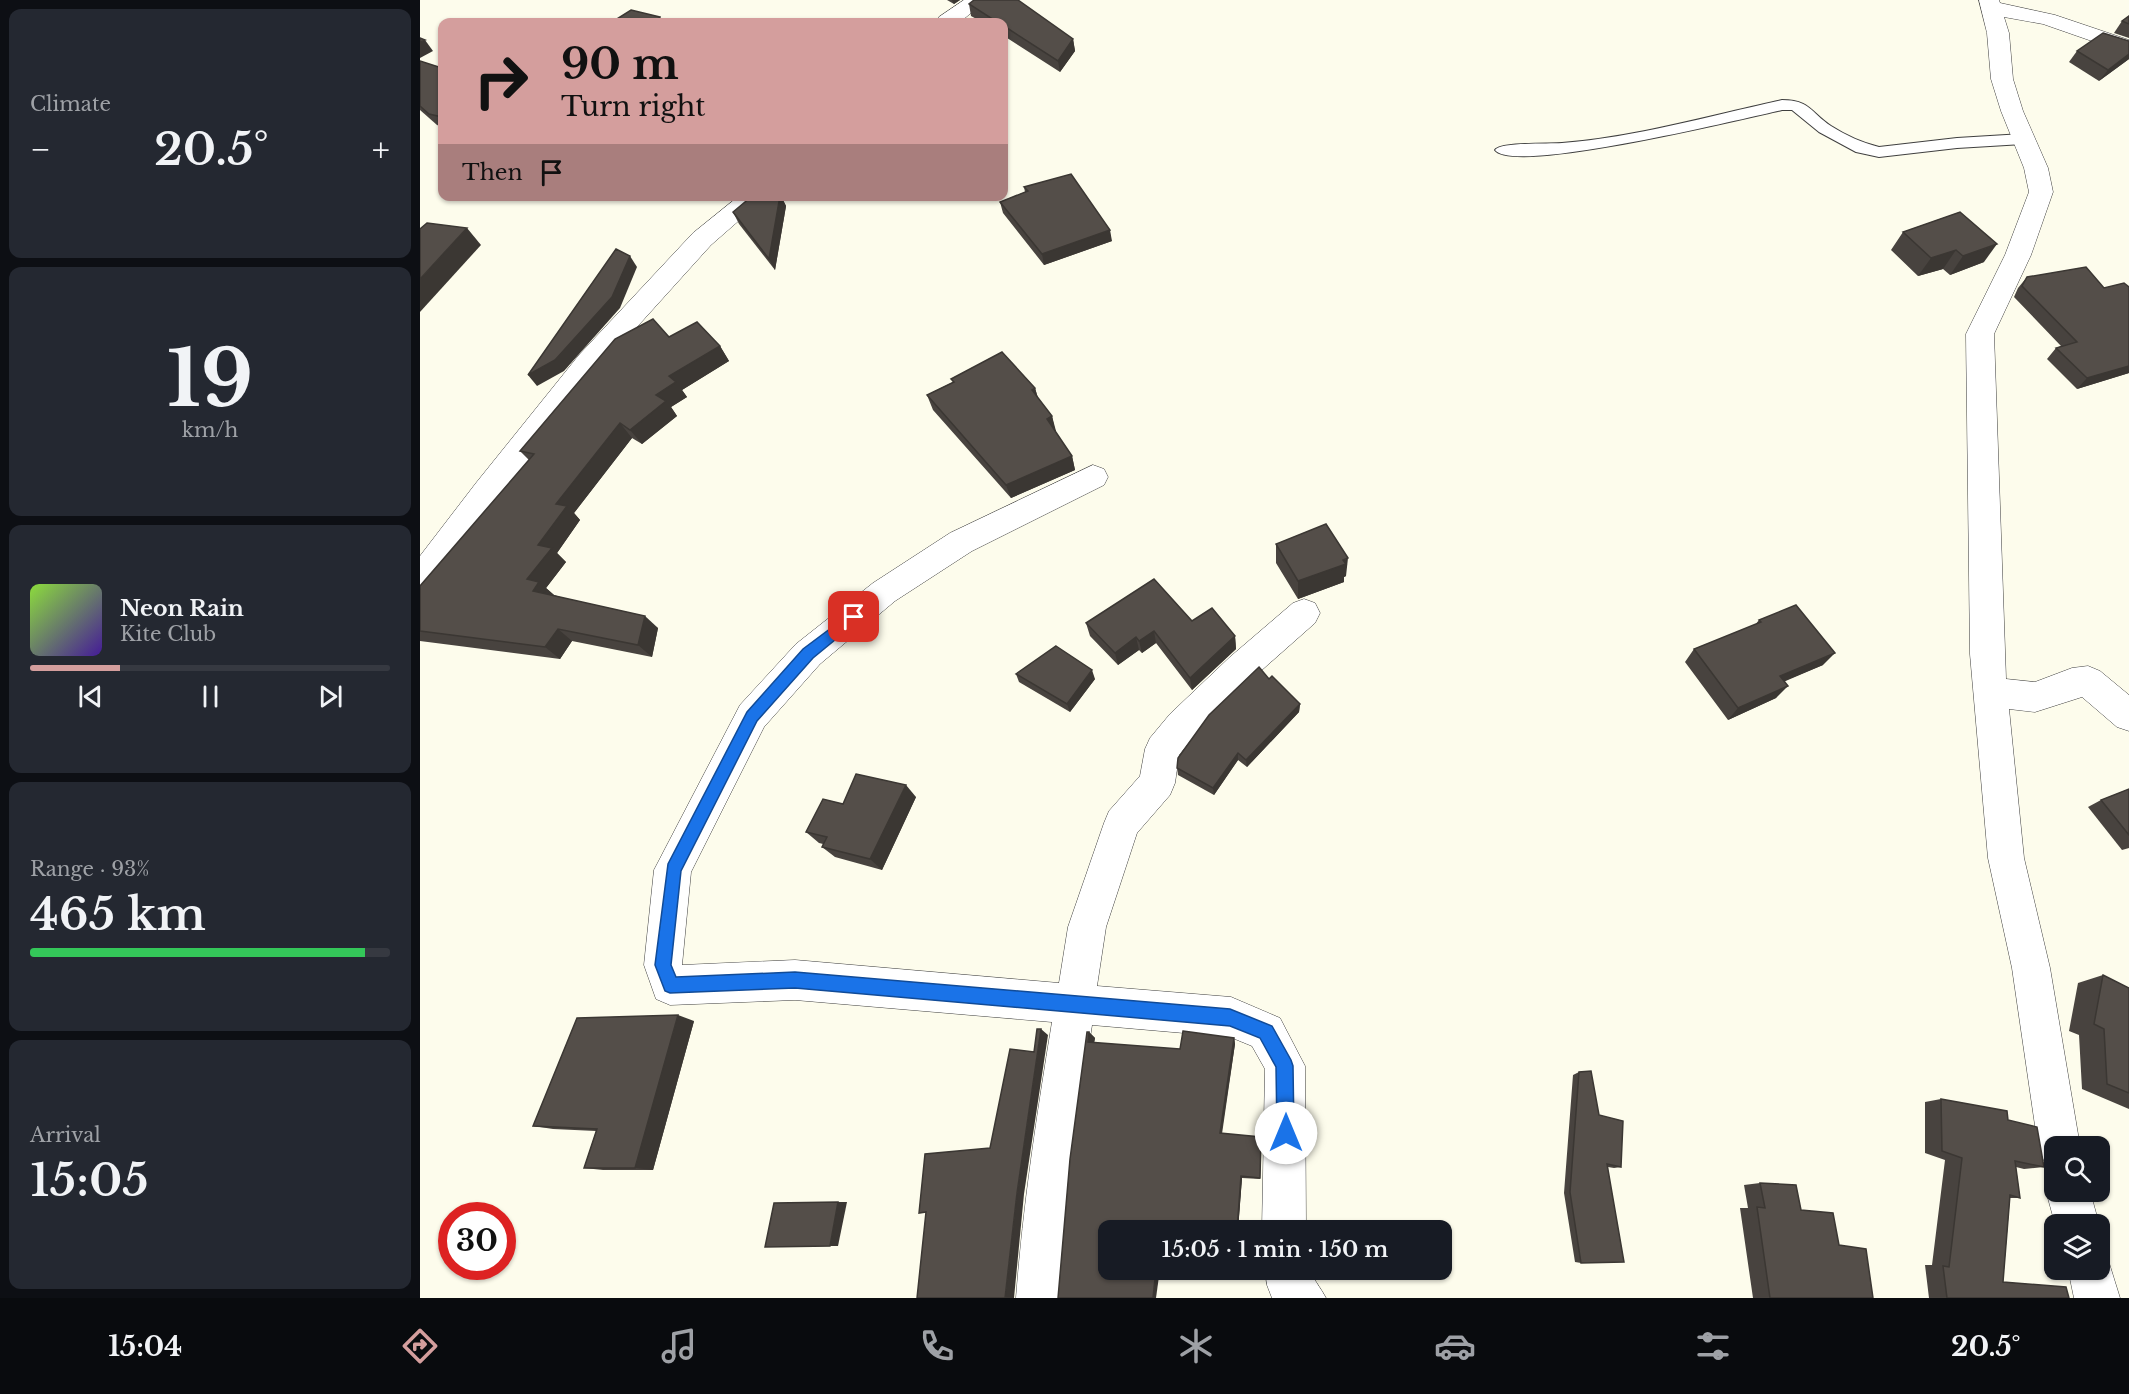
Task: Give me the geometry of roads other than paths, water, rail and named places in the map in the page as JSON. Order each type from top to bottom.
[{"type":"street","points":[[952,18],[976,0]]},
{"type":"street","points":[[2057,1136],[2031,968],[2006,858],[1990,692],[1983,513],[1980,334],[2018,255],[2033,219],[2040,192],[2036,168],[2002,79],[1998,33],[1991,4],[2048,19],[2129,47]]},
{"type":"street","points":[[420,580],[487,491],[589,363],[702,239],[749,201]]},
{"type":"street","points":[[1094,477],[961,542],[884,592],[808,654],[752,716],[673,870],[663,965],[670,985],[795,980],[1230,1017],[1266,1032],[1285,1066],[1284,1220]]},
{"type":"street","points":[[1039,1298],[1043,1236],[1055,1132],[1087,927],[1122,823],[1156,783],[1162,749],[1182,725],[1242,667],[1304,613]]},
{"type":"street","points":[[1990,692],[2035,697],[2072,683],[2088,681],[2129,716]]},
{"type":"street","points":[[1288,1280],[1289,1285],[1303,1298]]},
{"type":"street","points":[[2093,1280],[2097,1298]]},
{"type":"lane","points":[[1503,150],[1541,151],[1621,140],[1683,129],[1782,105],[1796,105],[1825,129],[1862,148],[1879,152],[1957,143],[2023,139]]}]
